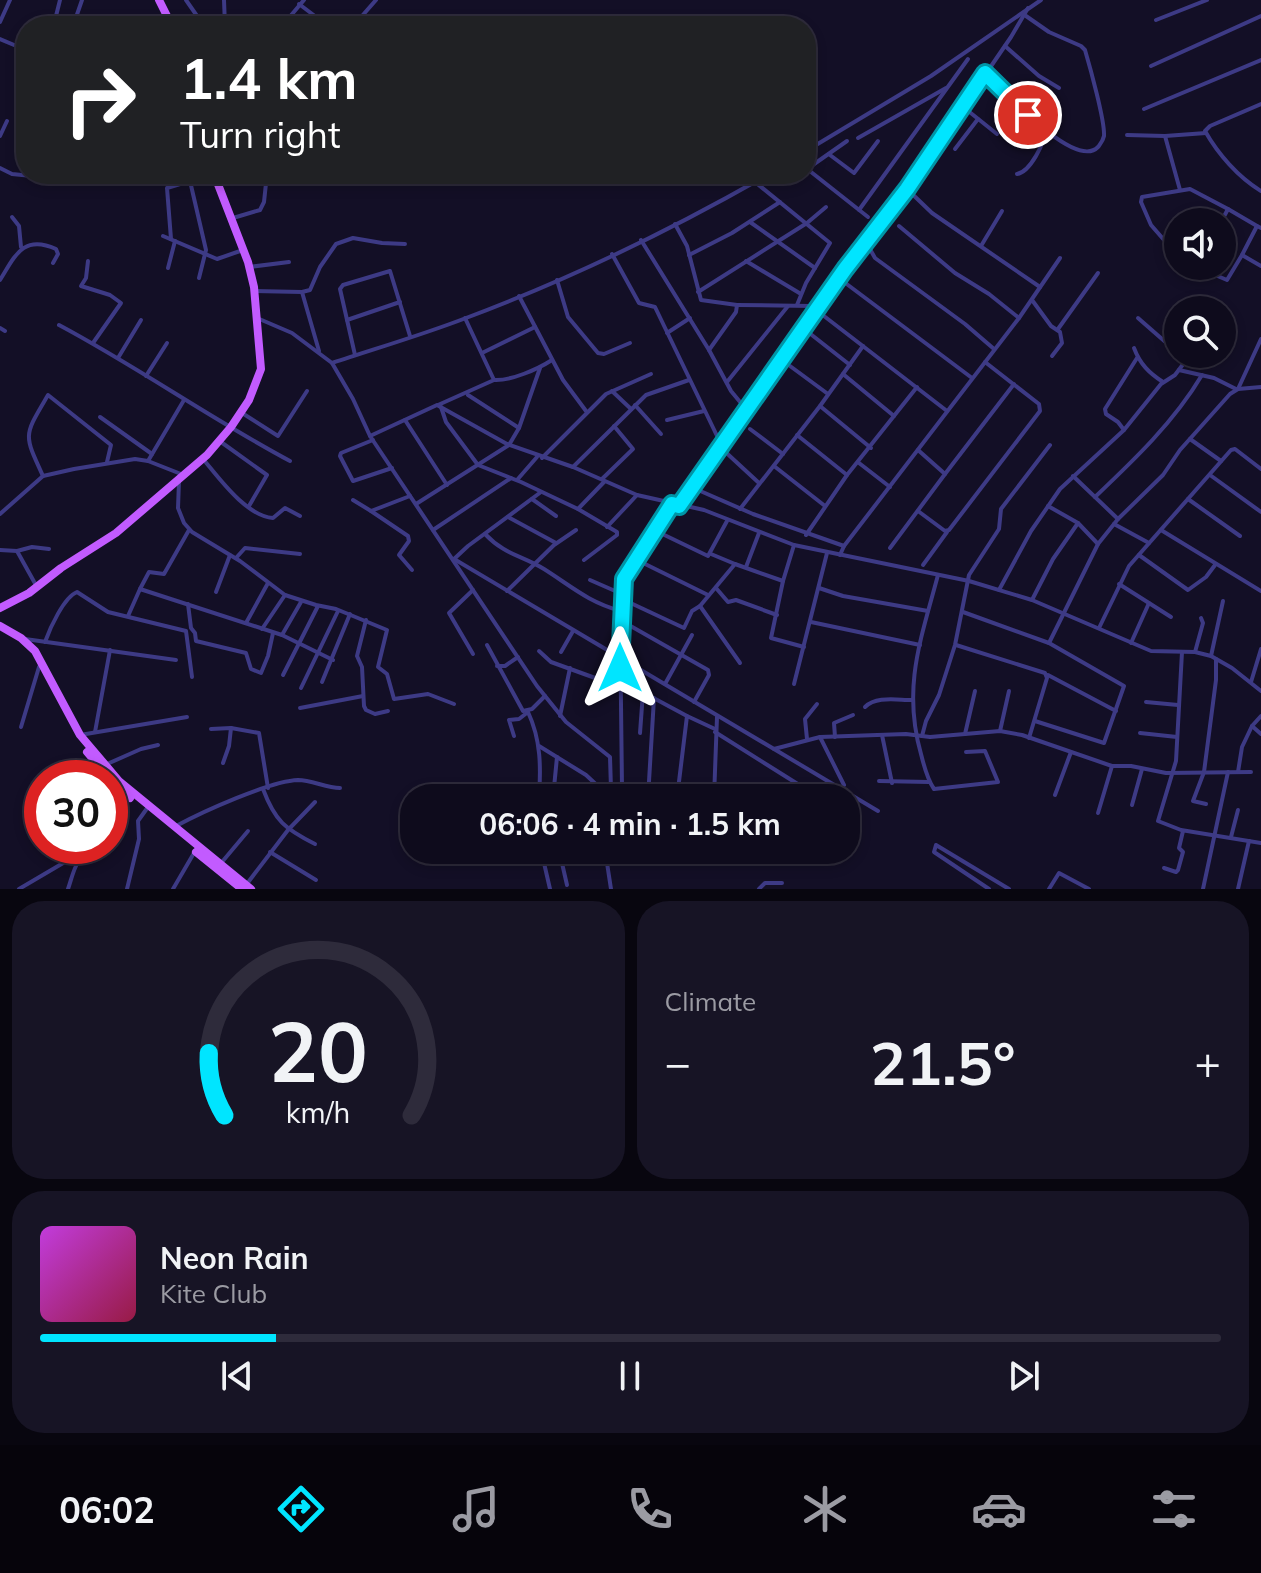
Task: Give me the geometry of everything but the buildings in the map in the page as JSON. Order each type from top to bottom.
[{"type":"main road","points":[[0,608],[37,587],[116,533],[203,459],[242,413],[256,386],[261,358],[254,291],[249,267],[217,184]]},
{"type":"main road","points":[[0,628],[23,639],[40,659],[80,735],[101,760]]},
{"type":"main road","points":[[0,628],[24,647],[39,667],[77,739],[94,760]]},
{"type":"main road","points":[[128,789],[146,808],[174,827],[246,888]]},
{"type":"main road","points":[[128,794],[195,851],[246,888]]},
{"type":"street","points":[[0,22],[10,0]]},
{"type":"street","points":[[362,16],[376,0]]},
{"type":"street","points":[[816,145],[931,76],[1041,0]]},
{"type":"street","points":[[1156,20],[1207,0]]},
{"type":"street","points":[[679,506],[745,408],[907,189],[1028,8]]},
{"type":"street","points":[[985,73],[1045,130],[1087,153],[1099,146],[1104,136],[1085,50],[1049,32],[1025,15]]},
{"type":"street","points":[[1151,66],[1261,16]]},
{"type":"street","points":[[1005,46],[1039,76],[1059,88]]},
{"type":"street","points":[[859,210],[968,59]]},
{"type":"street","points":[[1144,109],[1261,60]]},
{"type":"street","points":[[858,138],[948,87]]},
{"type":"street","points":[[1206,133],[1210,126],[1261,104]]},
{"type":"street","points":[[962,106],[997,134]]},
{"type":"street","points":[[955,149],[978,119]]},
{"type":"street","points":[[0,136],[7,121]]},
{"type":"street","points":[[1017,174],[1027,170],[1044,143],[1045,130]]},
{"type":"street","points":[[1127,135],[1206,133]]},
{"type":"street","points":[[1206,133],[1233,169],[1261,191]]},
{"type":"street","points":[[1165,136],[1180,190]]},
{"type":"street","points":[[816,164],[847,141]]},
{"type":"street","points":[[830,155],[854,173],[878,141]]},
{"type":"street","points":[[816,176],[868,217]]},
{"type":"street","points":[[168,268],[173,240],[166,189],[181,184]]},
{"type":"street","points":[[191,184],[205,246],[199,278]]},
{"type":"street","points":[[230,218],[245,217],[260,210],[266,184]]},
{"type":"street","points":[[332,363],[465,318],[557,280],[703,211],[751,184]]},
{"type":"street","points":[[758,184],[830,243],[797,305]]},
{"type":"street","points":[[907,189],[932,213],[1040,287]]},
{"type":"street","points":[[1164,240],[1151,225],[1141,199],[1144,195],[1195,191],[1226,208]]},
{"type":"street","points":[[689,255],[780,202]]},
{"type":"street","points":[[698,292],[807,223],[826,207]]},
{"type":"street","points":[[981,246],[1002,211]]},
{"type":"street","points":[[1236,214],[1259,227],[1236,265]]},
{"type":"street","points":[[0,280],[21,247],[19,226],[12,217]]},
{"type":"street","points":[[750,222],[815,268]]},
{"type":"street","points":[[675,224],[689,255],[698,292],[705,302],[810,306],[947,411]]},
{"type":"street","points":[[899,226],[955,273],[1019,318]]},
{"type":"street","points":[[163,236],[222,259],[243,250]]},
{"type":"street","points":[[254,291],[310,290],[320,267],[336,244],[353,238],[405,244]]},
{"type":"street","points":[[641,240],[731,391],[745,408]]},
{"type":"street","points":[[866,242],[875,258],[994,349]]},
{"type":"street","points":[[21,247],[53,247],[58,254],[53,263]]},
{"type":"street","points":[[612,254],[639,303],[655,307],[720,444],[759,483]]},
{"type":"street","points":[[1242,255],[1261,266]]},
{"type":"street","points":[[840,555],[1019,318],[1060,258]]},
{"type":"street","points":[[88,261],[86,278],[81,286],[110,295],[121,303],[93,343]]},
{"type":"street","points":[[746,261],[801,294]]},
{"type":"street","points":[[249,267],[289,262]]},
{"type":"street","points":[[355,355],[340,289],[346,284],[390,271],[410,336]]},
{"type":"street","points":[[1058,329],[1098,273]]},
{"type":"street","points":[[839,278],[972,378]]},
{"type":"street","points":[[557,280],[568,317],[595,350],[604,354],[630,343]]},
{"type":"street","points":[[302,292],[320,353]]},
{"type":"street","points":[[519,295],[552,360],[586,411]]},
{"type":"street","points":[[1032,300],[1051,326],[1058,329]]},
{"type":"street","points":[[347,320],[400,302]]},
{"type":"street","points":[[709,350],[737,305]]},
{"type":"street","points":[[727,382],[789,305]]},
{"type":"street","points":[[257,318],[278,325],[332,363],[372,438],[545,696],[560,716],[608,754],[611,784]]},
{"type":"street","points":[[465,318],[494,380]]},
{"type":"street","points":[[667,333],[690,318]]},
{"type":"street","points":[[1138,318],[1164,340]]},
{"type":"street","points":[[118,358],[141,320]]},
{"type":"street","points":[[59,325],[290,461]]},
{"type":"street","points":[[482,353],[535,327]]},
{"type":"street","points":[[1052,356],[1062,343],[1058,329]]},
{"type":"street","points":[[808,332],[850,365]]},
{"type":"street","points":[[1049,643],[1098,544],[1237,389],[1261,339]]},
{"type":"street","points":[[146,376],[167,343]]},
{"type":"street","points":[[740,509],[863,346]]},
{"type":"street","points":[[1134,348],[1137,358],[1163,382]]},
{"type":"street","points":[[1124,430],[1106,414],[1105,409],[1137,358]]},
{"type":"street","points":[[392,468],[353,481],[340,456],[405,420],[494,380],[505,380],[540,368],[552,360]]},
{"type":"street","points":[[923,565],[1040,411],[1040,405],[985,362]]},
{"type":"street","points":[[790,366],[828,394]]},
{"type":"street","points":[[416,504],[509,445],[519,428],[540,368]]},
{"type":"street","points":[[999,590],[1060,489],[1124,430],[1163,382],[1179,370],[1223,381],[1237,389],[1261,387]]},
{"type":"street","points":[[433,530],[514,478],[611,391],[651,374]]},
{"type":"street","points":[[843,374],[894,416]]},
{"type":"street","points":[[1095,497],[1150,442],[1189,397],[1202,375]]},
{"type":"street","points":[[573,467],[648,394],[689,380]]},
{"type":"street","points":[[890,548],[1014,384]]},
{"type":"street","points":[[806,535],[847,475],[917,387]]},
{"type":"street","points":[[242,413],[278,436],[307,391]]},
{"type":"street","points":[[611,391],[661,434]]},
{"type":"street","points":[[467,394],[519,428]]},
{"type":"street","points":[[43,476],[27,438],[29,428],[48,395],[111,445],[107,462]]},
{"type":"street","points":[[148,461],[184,400]]},
{"type":"street","points":[[439,406],[509,445],[573,467],[637,495],[704,510],[794,545],[969,581],[1032,600],[1154,651],[1195,652],[1213,657],[1261,691]]},
{"type":"street","points":[[439,406],[446,422],[478,465],[514,478],[617,532],[584,560]]},
{"type":"street","points":[[820,406],[871,448]]},
{"type":"street","points":[[667,420],[704,411]]},
{"type":"street","points":[[100,417],[152,454]]},
{"type":"street","points":[[405,420],[447,485]]},
{"type":"street","points":[[578,509],[633,449],[614,426]]},
{"type":"street","points":[[750,429],[783,454]]},
{"type":"street","points":[[797,435],[847,475]]},
{"type":"street","points":[[1190,439],[1221,461]]},
{"type":"street","points":[[220,441],[267,475],[249,506]]},
{"type":"street","points":[[622,784],[620,620],[624,579],[672,504],[720,444]]},
{"type":"street","points":[[922,736],[955,645],[969,575],[999,529],[1001,509],[1050,445]]},
{"type":"street","points":[[1099,628],[1129,566],[1233,449],[1261,469]]},
{"type":"street","points":[[918,450],[945,474]]},
{"type":"street","points":[[203,459],[227,489],[268,519],[282,508],[300,516]]},
{"type":"street","points":[[0,514],[43,476],[107,462],[148,461],[181,477],[178,508],[189,530],[236,558],[285,595],[339,610],[387,630],[378,667],[387,674],[394,699],[428,694],[454,704]]},
{"type":"street","points":[[859,463],[890,487]]},
{"type":"street","points":[[774,465],[825,506]]},
{"type":"street","points":[[1210,475],[1261,512]]},
{"type":"street","points":[[1073,476],[1118,519]]},
{"type":"street","points":[[698,490],[806,535],[844,546]]},
{"type":"street","points":[[454,559],[541,492]]},
{"type":"street","points":[[607,527],[637,495]]},
{"type":"street","points":[[371,511],[410,496]]},
{"type":"street","points":[[532,499],[556,516]]},
{"type":"street","points":[[1188,499],[1240,536]]},
{"type":"street","points":[[353,500],[408,536],[409,541],[399,555],[412,570]]},
{"type":"street","points":[[1048,506],[1078,523],[1098,544]]},
{"type":"street","points":[[918,511],[947,532]]},
{"type":"street","points":[[508,517],[556,543]]},
{"type":"street","points":[[710,554],[727,521]]},
{"type":"street","points":[[1032,600],[1053,559],[1078,523]]},
{"type":"street","points":[[1114,524],[1149,543]]},
{"type":"street","points":[[128,616],[149,572],[164,574],[189,530]]},
{"type":"street","points":[[507,591],[533,563],[576,530]]},
{"type":"street","points":[[654,530],[705,555],[710,554],[783,581]]},
{"type":"street","points":[[1161,530],[1261,591]]},
{"type":"street","points":[[746,567],[759,533]]},
{"type":"street","points":[[485,534],[500,549],[533,563],[598,605],[621,611]]},
{"type":"street","points":[[794,545],[771,638],[804,647]]},
{"type":"street","points":[[236,558],[245,548],[300,554]]},
{"type":"street","points":[[0,550],[49,549]]},
{"type":"street","points":[[17,551],[37,587]]},
{"type":"street","points":[[794,684],[827,553]]},
{"type":"street","points":[[216,592],[230,555]]},
{"type":"street","points":[[1139,555],[1188,590],[1206,577],[1214,563]]},
{"type":"street","points":[[454,559],[878,811]]},
{"type":"street","points":[[635,559],[708,596]]},
{"type":"street","points":[[590,580],[684,628],[692,611],[700,606],[735,564]]},
{"type":"street","points":[[938,575],[914,663],[912,700],[915,735],[929,782],[937,791],[998,782],[985,751],[966,752]]},
{"type":"street","points":[[246,623],[268,583]]},
{"type":"street","points":[[1119,584],[1171,617]]},
{"type":"street","points":[[716,588],[730,603],[736,600],[777,615]]},
{"type":"street","points":[[819,588],[843,596],[928,611]]},
{"type":"street","points":[[140,589],[282,635],[333,660]]},
{"type":"street","points":[[473,590],[450,609],[449,614],[473,654]]},
{"type":"street","points":[[45,642],[55,618],[74,592],[104,610],[186,631],[192,677]]},
{"type":"street","points":[[262,629],[285,595]]},
{"type":"street","points":[[282,635],[301,601]]},
{"type":"street","points":[[1206,804],[1193,801],[1204,772],[1216,680],[1213,657],[1223,601]]},
{"type":"street","points":[[1131,643],[1149,603]]},
{"type":"street","points":[[188,604],[196,641],[246,653],[251,669],[261,673],[273,632]]},
{"type":"street","points":[[283,675],[318,606]]},
{"type":"street","points":[[700,606],[740,663]]},
{"type":"street","points":[[301,688],[339,610]]},
{"type":"street","points":[[963,612],[1049,643],[1123,684],[1104,743],[1035,721]]},
{"type":"street","points":[[322,682],[350,614]]},
{"type":"street","points":[[1195,652],[1203,623],[1201,618]]},
{"type":"street","points":[[366,620],[357,656],[362,667],[366,710],[371,714],[388,711]]},
{"type":"street","points":[[620,620],[709,672],[694,702]]},
{"type":"street","points":[[811,622],[920,645]]},
{"type":"street","points":[[561,652],[573,631]]},
{"type":"street","points":[[665,684],[692,635]]},
{"type":"street","points":[[23,639],[176,660]]},
{"type":"street","points":[[487,645],[521,709],[528,712],[536,730],[540,784]]},
{"type":"street","points":[[955,645],[1047,675],[1116,711]]},
{"type":"street","points":[[1251,682],[1261,649]]},
{"type":"street","points":[[95,732],[110,650]]},
{"type":"street","points":[[539,651],[547,659],[620,687]]},
{"type":"street","points":[[1182,652],[1173,772],[1157,819],[1166,826],[1260,843],[1261,835]]},
{"type":"street","points":[[497,666],[505,666],[518,657]]},
{"type":"street","points":[[21,727],[39,667]]},
{"type":"street","points":[[560,716],[570,668]]},
{"type":"street","points":[[1029,738],[1047,675]]},
{"type":"street","points":[[620,680],[715,731],[798,784]]},
{"type":"street","points":[[965,734],[975,691]]},
{"type":"street","points":[[1000,731],[1009,691]]},
{"type":"street","points":[[640,733],[643,692]]},
{"type":"street","points":[[300,708],[363,696]]},
{"type":"street","points":[[514,736],[509,720],[519,719],[545,696]]},
{"type":"street","points":[[649,784],[654,698]]},
{"type":"street","points":[[865,707],[879,700],[912,700]]},
{"type":"street","points":[[1146,702],[1178,705]]},
{"type":"street","points":[[807,739],[805,719],[817,704]]},
{"type":"street","points":[[835,737],[834,723],[853,715]]},
{"type":"street","points":[[678,784],[687,716]]},
{"type":"street","points":[[714,784],[717,716]]},
{"type":"street","points":[[1238,772],[1242,747],[1252,726],[1261,716]]},
{"type":"street","points":[[80,735],[187,717]]},
{"type":"street","points":[[1252,726],[1261,734]]},
{"type":"street","points":[[223,763],[231,728]]},
{"type":"street","points":[[211,729],[231,728],[259,733],[265,789],[272,813],[288,830],[315,844]]},
{"type":"street","points":[[774,749],[820,737],[1000,731],[1112,766],[1173,772],[1251,772]]},
{"type":"street","points":[[1140,733],[1177,737]]},
{"type":"street","points":[[882,735],[892,783]]},
{"type":"street","points":[[820,737],[844,784]]},
{"type":"street","points":[[116,760],[158,745]]},
{"type":"street","points":[[539,746],[596,784]]},
{"type":"street","points":[[1055,795],[1071,752]]},
{"type":"street","points":[[554,784],[557,756]]},
{"type":"street","points":[[1098,813],[1112,766]]},
{"type":"street","points":[[1132,805],[1142,768]]},
{"type":"street","points":[[1203,889],[1228,772]]},
{"type":"street","points":[[174,827],[199,813],[294,780],[340,788]]},
{"type":"street","points":[[879,781],[929,782]]},
{"type":"street","points":[[246,888],[270,852],[315,802]]},
{"type":"street","points":[[127,889],[139,839],[138,821],[146,808]]},
{"type":"street","points":[[1231,837],[1238,810]]},
{"type":"street","points":[[1164,868],[1178,870],[1184,830]]},
{"type":"street","points":[[220,864],[248,831]]},
{"type":"street","points":[[1238,889],[1249,840]]},
{"type":"street","points":[[989,889],[934,852],[936,845],[1009,889]]},
{"type":"street","points":[[173,889],[195,851]]},
{"type":"street","points":[[270,852],[316,880]]},
{"type":"street","points":[[19,889],[62,864]]},
{"type":"street","points":[[71,888],[78,864]]},
{"type":"street","points":[[544,864],[550,889]]},
{"type":"street","points":[[562,864],[567,885]]},
{"type":"street","points":[[607,864],[611,889]]},
{"type":"street","points":[[1049,889],[1059,873],[1089,889]]},
{"type":"street","points":[[759,889],[765,883],[782,883]]},
{"type":"route","points":[[620,668],[625,575],[672,504],[679,506],[845,269],[907,189],[985,73],[1028,115]]}]
